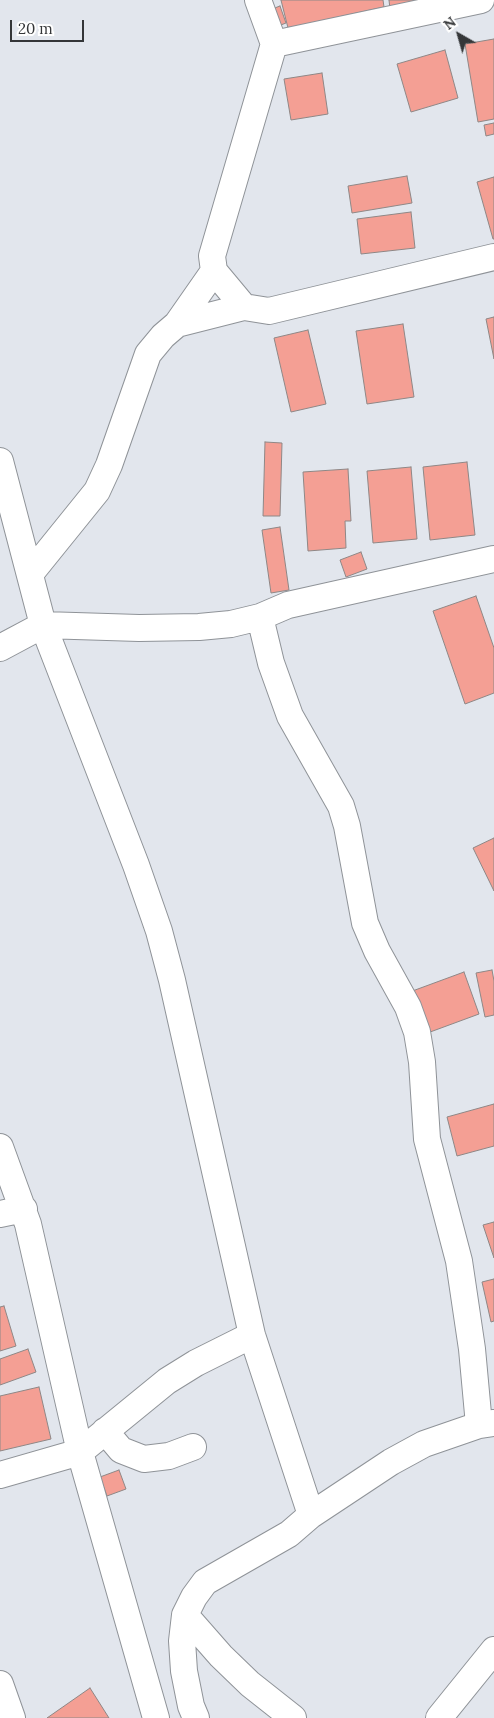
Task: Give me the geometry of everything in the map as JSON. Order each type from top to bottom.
[{"type":"street","points":[[244,307],[214,271],[212,256],[274,44],[258,0]]},
{"type":"street","points":[[274,44],[481,0]]},
{"type":"street","points":[[177,324],[244,307],[269,311],[494,257]]},
{"type":"street","points":[[30,574],[98,491],[148,354],[163,336],[177,324],[214,271]]},
{"type":"street","points":[[0,461],[44,625],[136,865],[158,932],[172,980],[252,1335],[311,1514]]},
{"type":"street","points":[[0,648],[44,625],[139,628],[199,627],[231,624],[260,616],[288,605],[494,559]]},
{"type":"street","points":[[196,1718],[191,1706],[184,1671],[182,1641],[186,1615],[194,1597],[205,1582],[289,1534],[311,1514],[391,1462],[424,1444],[486,1424],[472,1349],[459,1261],[426,1139],[422,1062],[417,1032],[408,1007],[377,951],[365,923],[347,826],[341,806],[290,716],[271,663],[260,616]]},
{"type":"street","points":[[0,1147],[12,1212],[156,1718]]},
{"type":"street","points":[[0,1476],[80,1452],[167,1381],[252,1335]]},
{"type":"street","points":[[105,1431],[121,1450],[144,1458],[170,1456],[193,1447]]},
{"type":"street","points":[[186,1615],[221,1656],[244,1679],[293,1718]]},
{"type":"street","points":[[439,1718],[494,1650]]},
{"type":"street","points":[[0,1684],[12,1718]]},
{"type":"building","points":[[281,0],[383,0],[384,7],[288,28]]},
{"type":"building","points":[[389,0],[413,0],[414,6],[390,9]]},
{"type":"building","points":[[280,6],[286,23],[273,28],[267,11]]},
{"type":"building","points":[[494,39],[494,119],[478,122],[465,44]]},
{"type":"building","points":[[445,50],[458,98],[411,112],[397,64]]},
{"type":"building","points":[[322,73],[328,114],[291,120],[284,79]]},
{"type":"building","points":[[494,123],[494,134],[486,136],[484,125]]},
{"type":"building","points":[[407,176],[412,203],[352,213],[348,186]]},
{"type":"building","points":[[494,177],[494,239],[493,239],[477,182]]},
{"type":"building","points":[[411,212],[415,248],[361,254],[357,219]]},
{"type":"building","points":[[494,317],[494,359],[486,319]]},
{"type":"building","points":[[403,324],[414,397],[367,404],[356,331]]},
{"type":"building","points":[[308,330],[326,404],[291,412],[274,338]]},
{"type":"building","points":[[265,442],[282,443],[280,516],[263,516]]},
{"type":"building","points":[[467,462],[475,535],[430,540],[423,467]]},
{"type":"building","points":[[411,467],[417,539],[373,543],[367,471]]},
{"type":"building","points":[[348,469],[351,521],[345,521],[346,548],[308,551],[303,472]]},
{"type":"building","points":[[280,527],[289,590],[271,593],[262,530]]},
{"type":"building","points":[[361,552],[367,569],[346,577],[340,560]]},
{"type":"building","points":[[476,596],[494,648],[494,693],[465,704],[433,611]]},
{"type":"building","points":[[494,838],[494,891],[473,848]]},
{"type":"building","points":[[492,970],[494,981],[494,1015],[485,1017],[476,973]]},
{"type":"building","points":[[464,972],[479,1014],[422,1035],[407,993]]},
{"type":"building","points":[[494,1104],[494,1146],[457,1156],[447,1117]]},
{"type":"building","points":[[494,1222],[494,1258],[483,1225]]},
{"type":"building","points":[[494,1279],[494,1321],[491,1322],[482,1282]]},
{"type":"building","points":[[4,1306],[16,1346],[0,1351],[0,1307]]},
{"type":"building","points":[[28,1349],[36,1372],[0,1385],[0,1359]]},
{"type":"building","points":[[39,1387],[51,1439],[0,1451],[0,1396]]},
{"type":"building","points":[[119,1470],[126,1489],[107,1496],[100,1477]]},
{"type":"building","points":[[90,1688],[109,1718],[47,1718]]}]
